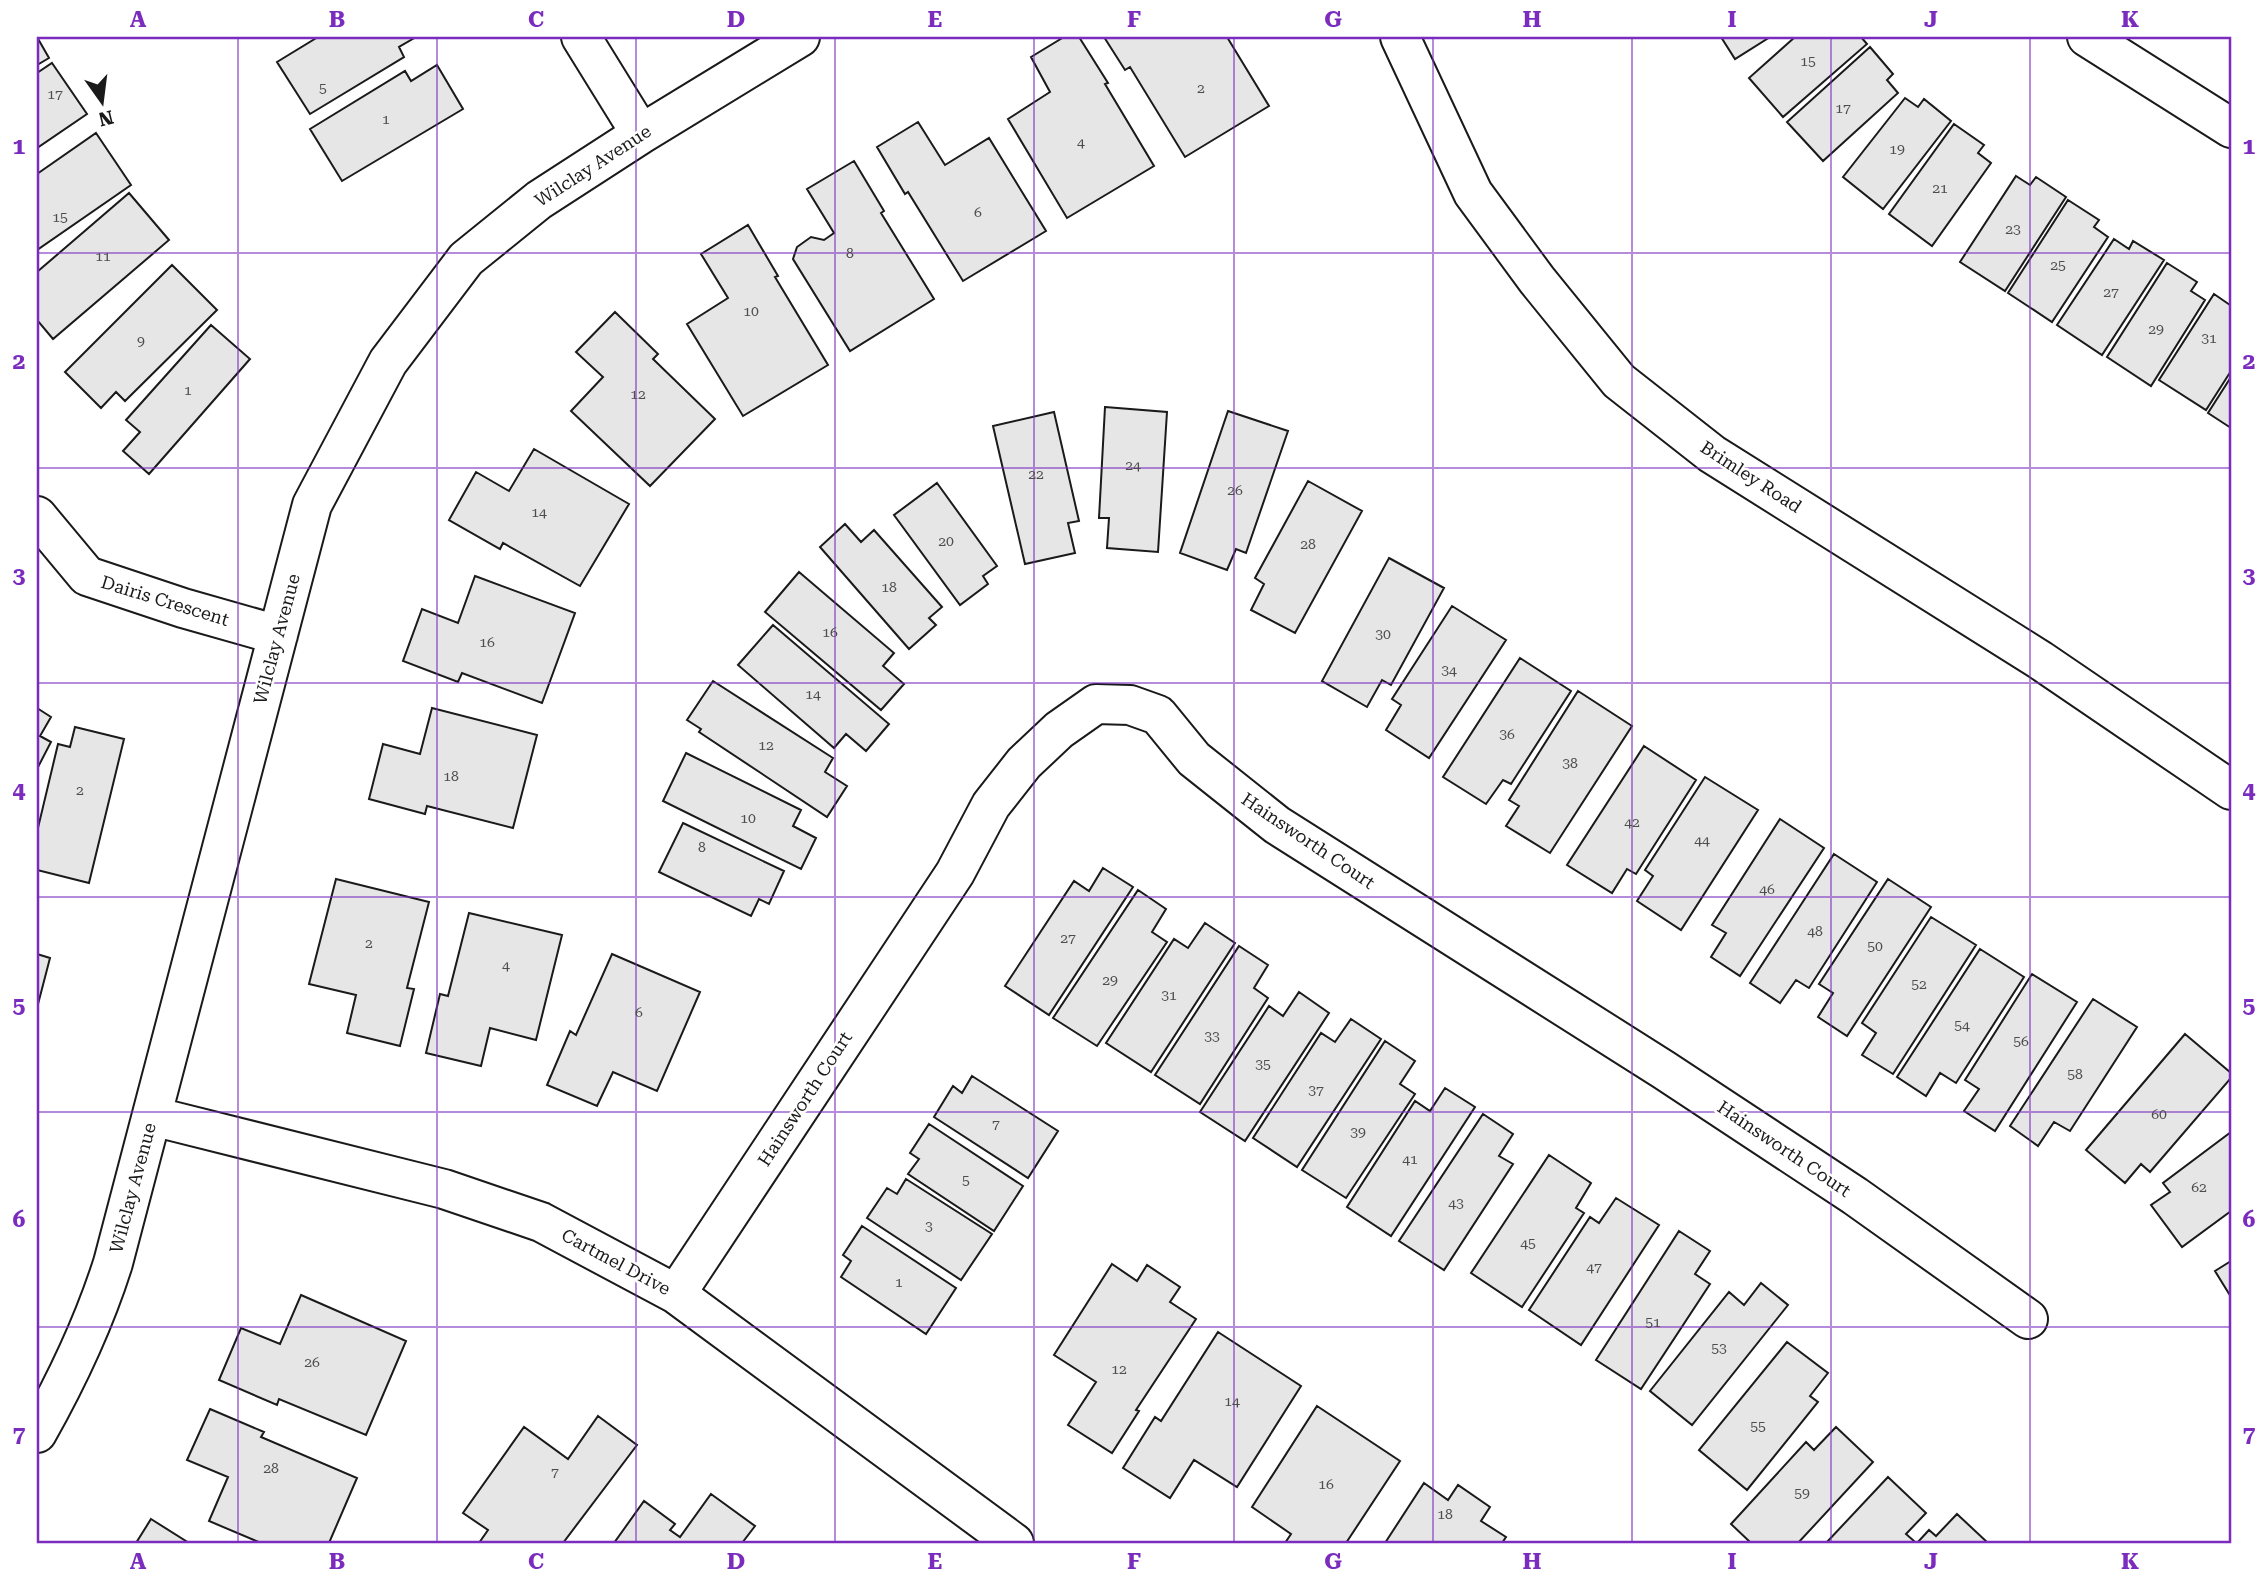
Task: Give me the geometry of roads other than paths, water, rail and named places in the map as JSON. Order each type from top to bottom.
[{"type":"street","points":[[581,37],[641,134]]},
{"type":"street","name":"Wilclay Avenue","points":[[37,1433],[79,1356],[114,1263],[312,505],[387,362],[466,259],[538,200],[800,37]]},
{"type":"street","name":"Brimley Road","points":[[1400,37],[1473,192],[1536,281],[1619,381],[1712,454],[2040,660],[2231,790]]},
{"type":"street","points":[[2087,37],[2231,128]]},
{"type":"street","name":"Dairis Crescent","points":[[37,516],[87,576],[183,608],[278,635]]},
{"type":"street","name":"Hainsworth Court","points":[[676,1294],[955,873],[991,805],[1024,763],[1050,738],[1096,704],[1130,705],[1158,715],[1194,759],[1277,825],[1664,1070],[1855,1196],[2028,1319]]},
{"type":"street","name":"Cartmel Drive","points":[[152,1116],[444,1189],[541,1222],[676,1294],[1014,1543]]}]
